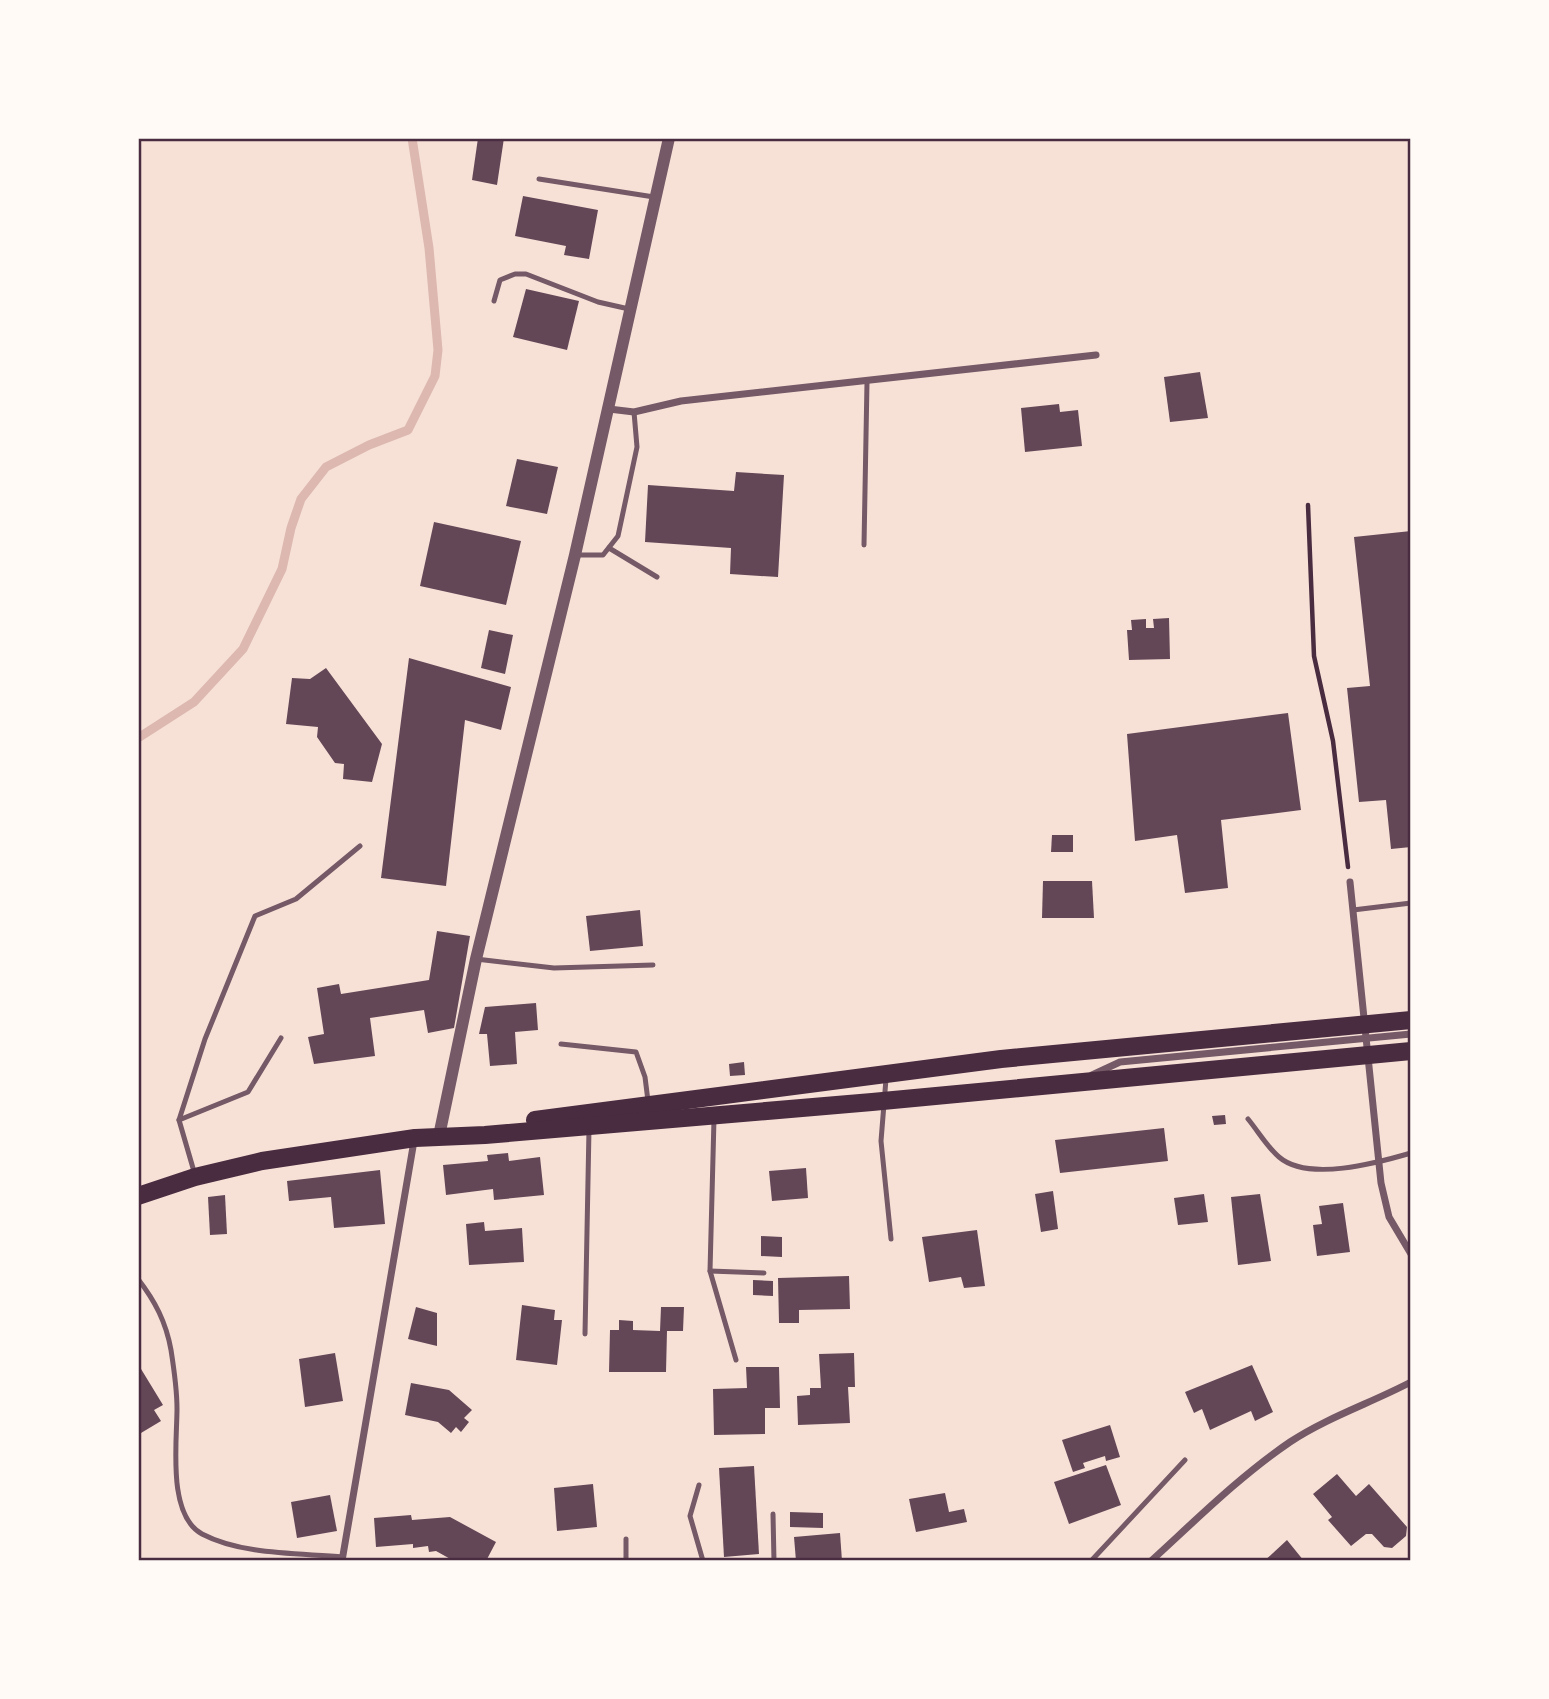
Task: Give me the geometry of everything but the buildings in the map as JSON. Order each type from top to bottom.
[{"type":"main road","points":[[651,1112],[714,1115],[1073,1084],[1367,1040],[1411,1020]]},
{"type":"main road","points":[[138,1196],[195,1177],[262,1161],[415,1138],[651,1112],[713,1096],[1001,1059],[1367,1040],[1411,1051]]},
{"type":"street","points":[[445,1135],[476,959],[575,555],[669,138]]},
{"type":"street","points":[[609,409],[634,412],[681,401],[1096,355]]},
{"type":"street","points":[[1350,882],[1379,1162],[1389,1217],[1411,1254]]},
{"type":"street","points":[[1367,1040],[1411,1034]]},
{"type":"street","points":[[343,1559],[415,1138]]},
{"type":"street","points":[[1151,1561],[1224,1495],[1289,1443],[1329,1419],[1411,1382]]},
{"type":"lane","points":[[539,179],[655,197]]},
{"type":"lane","points":[[494,301],[500,280],[515,274],[631,310]]},
{"type":"lane","points":[[864,545],[867,382]]},
{"type":"lane","points":[[575,555],[603,555],[618,536],[637,447],[634,412]]},
{"type":"lane","points":[[609,548],[657,577]]},
{"type":"lane","points":[[195,1177],[179,1120],[205,1039],[255,916],[296,899],[360,846]]},
{"type":"lane","points":[[1353,910],[1411,903]]},
{"type":"lane","points":[[476,959],[554,968],[653,965]]},
{"type":"lane","points":[[179,1120],[248,1091],[281,1038]]},
{"type":"lane","points":[[561,1044],[636,1052],[645,1077],[651,1112]]},
{"type":"lane","points":[[886,1074],[887,1101],[881,1142],[891,1239]]},
{"type":"lane","points":[[713,1096],[710,1271],[736,1360]]},
{"type":"lane","points":[[585,1334],[590,1119]]},
{"type":"lane","points":[[1248,1119],[1279,1157],[1299,1168],[1325,1169],[1379,1162],[1411,1153]]},
{"type":"lane","points":[[710,1271],[764,1273]]},
{"type":"lane","points":[[138,1279],[159,1307],[170,1348],[177,1406],[175,1473],[184,1516],[199,1533],[232,1546],[343,1559]]},
{"type":"lane","points":[[1091,1561],[1185,1460]]},
{"type":"lane","points":[[699,1485],[690,1516],[702,1561]]},
{"type":"lane","points":[[772,1514],[774,1561]]},
{"type":"lane","points":[[626,1539],[626,1561]]},
{"type":"path","points":[[1308,505],[1314,656],[1333,741],[1350,882]]},
{"type":"waterway","points":[[138,738],[194,702],[243,649],[282,569],[301,499],[326,467],[369,445],[408,430],[435,376],[438,350],[429,248],[412,138]]}]
